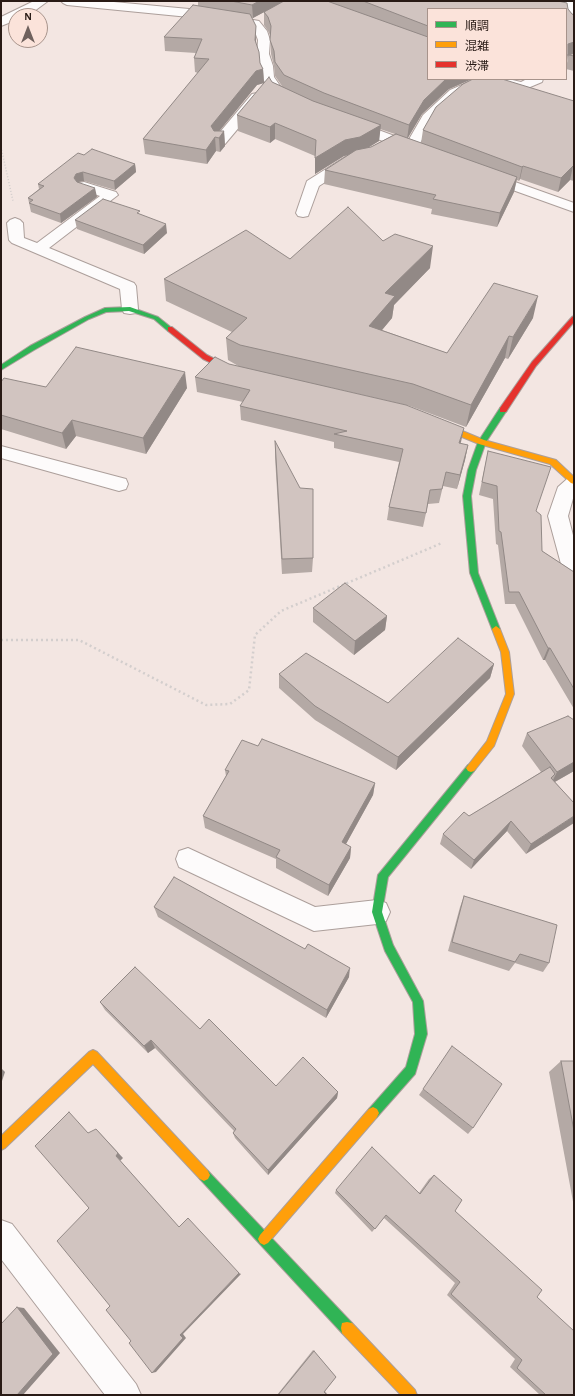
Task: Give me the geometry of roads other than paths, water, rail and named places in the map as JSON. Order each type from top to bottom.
[{"type":"street","points":[[1,22],[42,1]]},
{"type":"street","points":[[67,1],[189,13],[255,24],[269,17]]},
{"type":"street","points":[[569,1],[572,21],[574,24]]},
{"type":"street","points":[[255,24],[261,31],[264,40],[263,54],[267,66],[268,77],[278,93],[298,102]]},
{"type":"street","points":[[411,147],[428,118],[455,93],[485,80]]},
{"type":"street","points":[[492,80],[523,86],[535,80]]},
{"type":"street","points":[[220,141],[264,89],[274,86]]},
{"type":"street","points":[[338,120],[426,153]]},
{"type":"street","points":[[303,212],[312,184],[350,160],[370,154],[393,141]]},
{"type":"street","points":[[478,172],[574,208]]},
{"type":"street","points":[[38,249],[111,195],[84,186]]},
{"type":"street","points":[[15,223],[16,240],[128,286],[130,309]]},
{"type":"street","points":[[1,368],[32,348],[87,318],[105,310],[130,309],[156,318],[205,357],[236,373],[251,376]]},
{"type":"street","points":[[264,1239],[411,1070],[421,1034],[418,1001],[389,947],[376,912],[383,875],[491,743],[510,694],[505,652],[474,573],[467,496],[472,470],[482,442],[534,364],[574,318]]},
{"type":"street","points":[[425,419],[482,442],[553,462],[574,482],[565,492],[558,516],[574,575]]},
{"type":"street","points":[[1,452],[119,484]]},
{"type":"street","points":[[188,859],[314,919],[376,912]]},
{"type":"street","points":[[1,1144],[93,1056],[410,1395]]},
{"type":"street","points":[[1,1235],[125,1395]]}]
